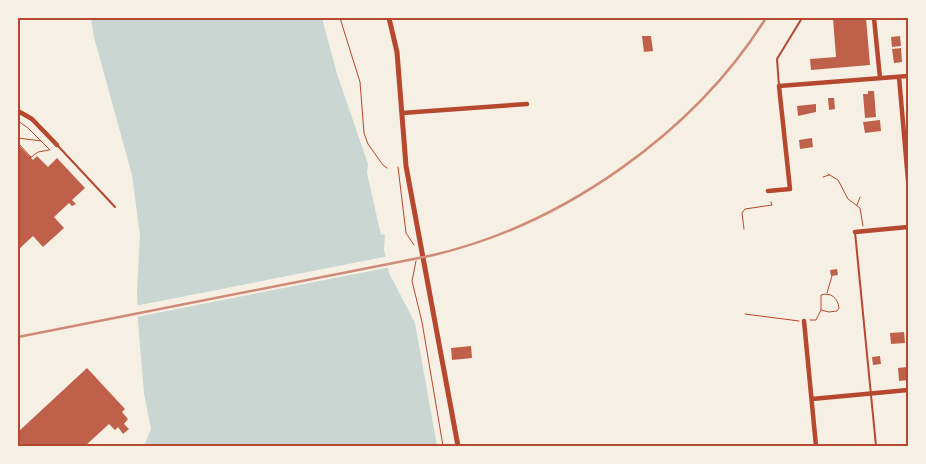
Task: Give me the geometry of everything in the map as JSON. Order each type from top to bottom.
[{"type":"street","points":[[389,18],[397,52],[406,166],[458,446]]},
{"type":"street","points":[[874,18],[880,78]]},
{"type":"street","points":[[768,191],[790,189],[780,86],[908,76]]},
{"type":"street","points":[[899,77],[908,180]]},
{"type":"street","points":[[402,113],[527,104]]},
{"type":"street","points":[[18,111],[32,119],[55,146]]},
{"type":"street","points":[[855,232],[908,227]]},
{"type":"street","points":[[804,321],[816,446]]},
{"type":"street","points":[[812,400],[908,390]]},
{"type":"lane","points":[[780,86],[777,59],[802,18]]},
{"type":"lane","points":[[55,146],[116,207]]},
{"type":"lane","points":[[855,232],[876,446]]},
{"type":"path","points":[[340,18],[360,82],[366,138],[370,150],[388,168]]},
{"type":"path","points":[[18,121],[28,128],[50,150]]},
{"type":"path","points":[[18,138],[41,141]]},
{"type":"path","points":[[18,143],[31,158],[38,152],[50,150],[55,146]]},
{"type":"path","points":[[398,167],[406,233],[414,246]]},
{"type":"path","points":[[823,177],[829,174],[838,180],[848,199],[861,210],[863,232]]},
{"type":"path","points":[[857,205],[860,197]]},
{"type":"path","points":[[744,229],[742,213],[745,209],[772,205],[771,202]]},
{"type":"path","points":[[417,258],[412,282],[422,322],[443,446]]},
{"type":"path","points":[[827,294],[832,276]]},
{"type":"path","points":[[745,314],[804,321],[816,320],[821,310],[820,296],[827,294],[837,300],[838,309],[829,312],[821,310]]},
{"type":"shaded area","points":[[91,18],[322,18],[337,74],[368,164],[367,173],[381,235],[385,234],[384,249],[389,273],[415,323],[437,446],[144,446],[151,429],[144,393],[138,321],[137,292],[140,235],[132,175],[94,37]]},
{"type":"pier","points":[[389,256],[391,267],[136,317],[135,306]]},
{"type":"building","points":[[833,18],[866,18],[870,65],[811,70],[810,59],[836,57]]},
{"type":"building","points":[[642,36],[651,36],[653,51],[644,52]]},
{"type":"building","points":[[900,36],[901,46],[892,47],[891,37]]},
{"type":"building","points":[[901,48],[902,62],[894,63],[892,49]]},
{"type":"building","points":[[868,91],[874,91],[876,117],[865,118],[863,94],[868,94]]},
{"type":"building","points":[[828,98],[834,98],[835,109],[829,110]]},
{"type":"building","points":[[816,104],[816,112],[798,116],[797,106]]},
{"type":"building","points":[[880,120],[881,131],[865,133],[863,122]]},
{"type":"building","points":[[812,138],[813,147],[800,149],[799,140]]},
{"type":"building","points":[[18,144],[33,160],[37,156],[48,167],[57,158],[85,188],[72,200],[76,204],[72,206],[69,203],[54,217],[64,228],[43,247],[33,236],[18,250]]},
{"type":"building","points":[[837,269],[838,275],[831,276],[830,270]]},
{"type":"building","points":[[904,332],[905,343],[891,344],[890,333]]},
{"type":"building","points":[[471,346],[472,358],[452,360],[451,348]]},
{"type":"building","points":[[880,356],[881,364],[873,365],[872,357]]},
{"type":"building","points":[[907,367],[908,380],[899,381],[898,368]]},
{"type":"building","points":[[87,368],[125,409],[122,412],[128,419],[124,424],[129,429],[123,434],[118,427],[115,430],[109,424],[85,446],[18,446],[18,432]]},
{"type":"railway","points":[[18,337],[429,256],[479,242],[528,222],[575,198],[620,169],[663,136],[702,99],[736,60],[766,18]]}]
